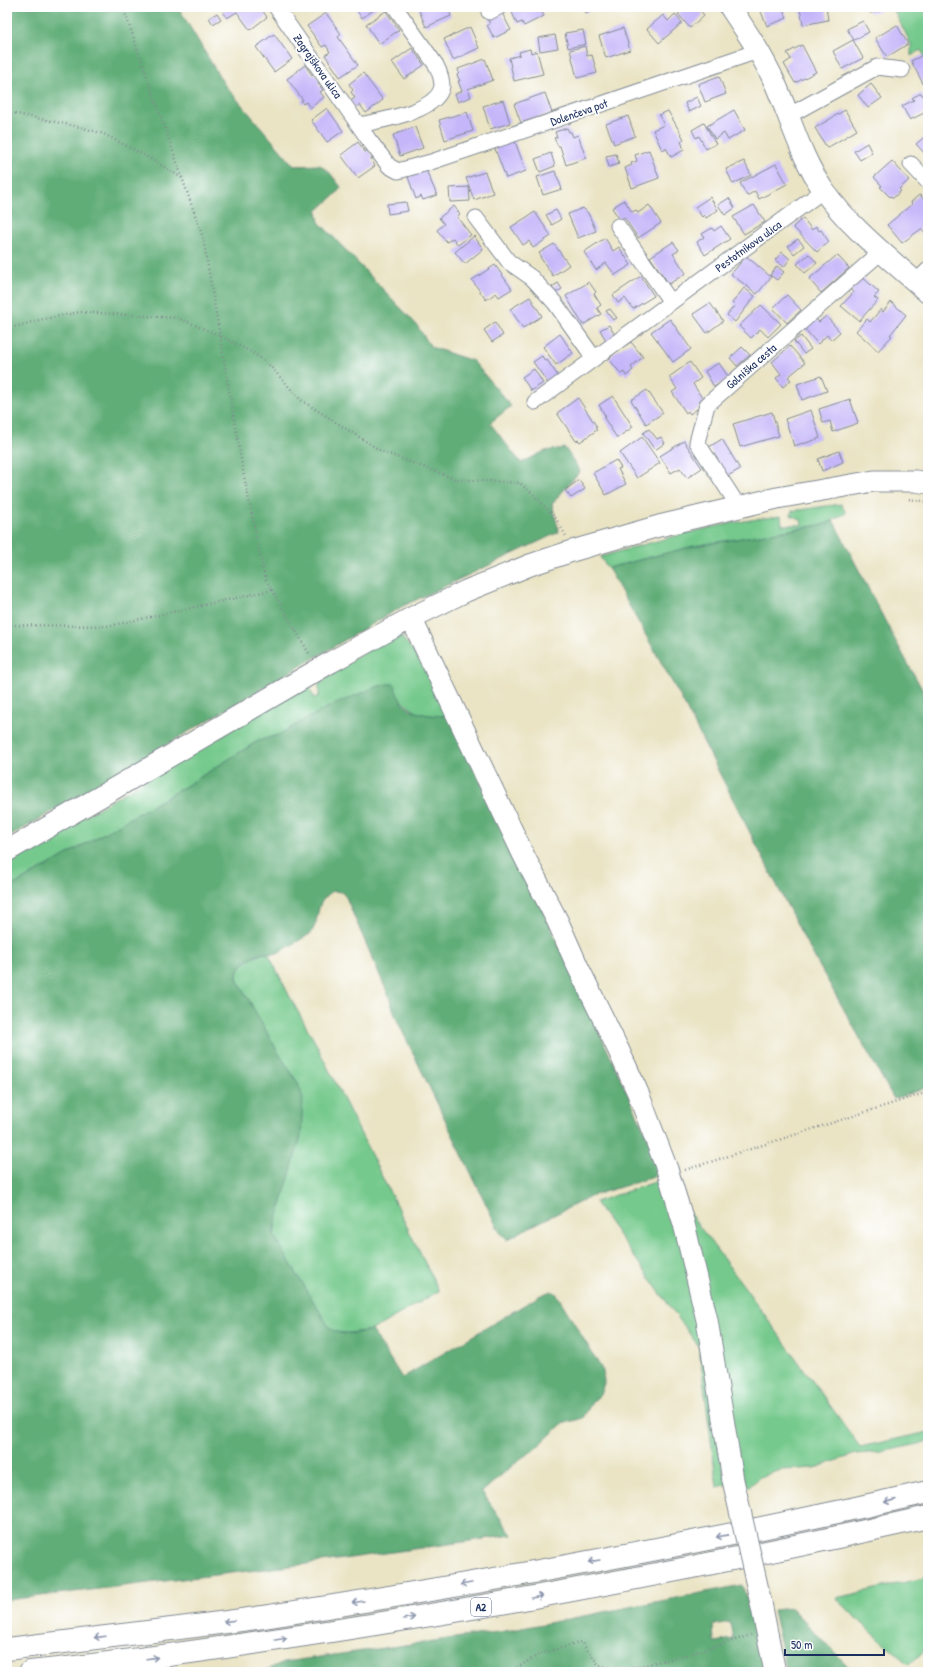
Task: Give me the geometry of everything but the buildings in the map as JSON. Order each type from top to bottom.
[{"type":"highway","name":"A2","points":[[7,1649],[262,1617],[505,1578],[657,1550],[928,1492]]},
{"type":"highway","name":"A2","points":[[30,1672],[206,1651],[493,1605],[671,1572],[928,1517]]},
{"type":"street","name":"Zagrajškova ulica","points":[[276,7],[360,125],[369,140],[389,166],[398,171]]},
{"type":"street","points":[[360,125],[422,108],[440,92],[442,85],[436,65],[395,7]]},
{"type":"street","points":[[730,7],[758,51],[775,82],[806,159],[824,190],[861,232],[882,251],[924,282]]},
{"type":"street","name":"Dolenčeva pot","points":[[398,171],[431,162],[758,51]]},
{"type":"street","points":[[788,116],[876,67],[902,70]]},
{"type":"street","points":[[911,164],[928,182]]},
{"type":"street","name":"Pestotnikova ulica","points":[[535,402],[824,190]]},
{"type":"street","points":[[476,218],[509,262],[532,278],[555,303],[594,358]]},
{"type":"street","points":[[618,226],[671,302]]},
{"type":"street","name":"Golniška cesta","points":[[739,507],[698,442],[706,405],[882,251]]},
{"type":"street","points":[[7,851],[318,669],[411,618],[466,591],[530,565],[574,550],[659,526],[777,498],[874,481],[916,481],[928,483]]},
{"type":"street","points":[[411,618],[619,1051],[638,1093],[669,1175],[684,1224],[707,1320],[733,1480],[762,1603],[775,1672]]},
{"type":"path","points":[[123,7],[203,238],[244,476],[265,578],[318,669]]},
{"type":"path","points":[[7,112],[80,127],[104,134],[153,160],[182,178]]},
{"type":"path","points":[[7,329],[39,320],[80,312],[178,318],[220,334],[255,354],[269,365],[301,400],[381,451],[455,479],[520,483],[555,517],[574,550]]},
{"type":"path","points":[[904,498],[928,502]]},
{"type":"path","points":[[7,625],[110,626],[272,590]]},
{"type":"path","points":[[669,1175],[928,1092]]},
{"type":"path","points":[[510,1672],[540,1654],[581,1642],[599,1665],[621,1671],[690,1654],[767,1631]]},
{"type":"green space","points":[[7,7],[178,7],[224,84],[294,166],[320,165],[330,173],[341,187],[336,194],[317,211],[319,222],[416,324],[431,347],[473,361],[511,406],[490,423],[521,463],[545,451],[565,448],[580,471],[552,504],[559,532],[403,606],[7,838]]},
{"type":"green space","points":[[892,7],[928,7],[928,62],[921,50],[911,56],[911,44]]},
{"type":"green space","points":[[841,504],[846,513],[826,524],[694,546],[608,568],[600,557],[690,532],[758,519],[781,516],[782,525],[802,525],[801,520],[791,515],[792,511]]},
{"type":"green space","points":[[833,520],[928,700],[928,1087],[894,1099],[806,942],[680,696],[608,568],[694,546],[826,524]]},
{"type":"green space","points":[[399,634],[407,643],[420,663],[448,716],[422,714],[412,709],[400,699],[327,708],[278,735],[258,741],[186,786],[7,889],[7,862],[287,697],[309,687],[314,698],[319,696],[319,684],[341,669],[352,659]]},
{"type":"green space","points":[[394,684],[397,694],[404,705],[409,709],[421,714],[448,716],[527,876],[662,1168],[654,1177],[594,1195],[507,1240],[499,1231],[396,1018],[388,994],[346,897],[341,892],[333,891],[322,901],[316,923],[310,934],[277,953],[264,953],[254,956],[245,962],[237,974],[237,979],[279,1054],[298,1083],[303,1098],[301,1136],[274,1229],[274,1236],[329,1327],[343,1333],[355,1333],[372,1330],[402,1378],[541,1295],[551,1291],[556,1293],[603,1371],[604,1383],[600,1395],[592,1402],[583,1418],[562,1424],[534,1450],[520,1459],[482,1492],[512,1535],[315,1563],[7,1600],[7,889],[186,786],[258,741],[278,735],[326,708],[376,687]]},
{"type":"green space","points":[[264,953],[268,953],[315,1042],[439,1291],[372,1330],[349,1333],[333,1332],[322,1317],[274,1236],[298,1083],[279,1054],[237,979],[239,969],[246,962]]},
{"type":"green space","points":[[661,1180],[681,1224],[726,1485],[717,1487],[699,1347],[595,1202]]},
{"type":"green space","points":[[687,1210],[860,1447],[928,1432],[928,1442],[881,1452],[856,1454],[815,1468],[781,1470],[760,1477],[749,1487],[743,1479]]},
{"type":"green space","points":[[928,1577],[928,1647],[909,1665],[868,1629],[836,1598]]},
{"type":"green space","points":[[742,1585],[750,1607],[765,1672],[262,1672],[284,1662],[512,1630]],"holes":[[[730,1622],[733,1639],[714,1642],[713,1625]]]},
{"type":"green space","points":[[791,1608],[851,1669],[849,1672],[787,1672],[773,1610]]}]
